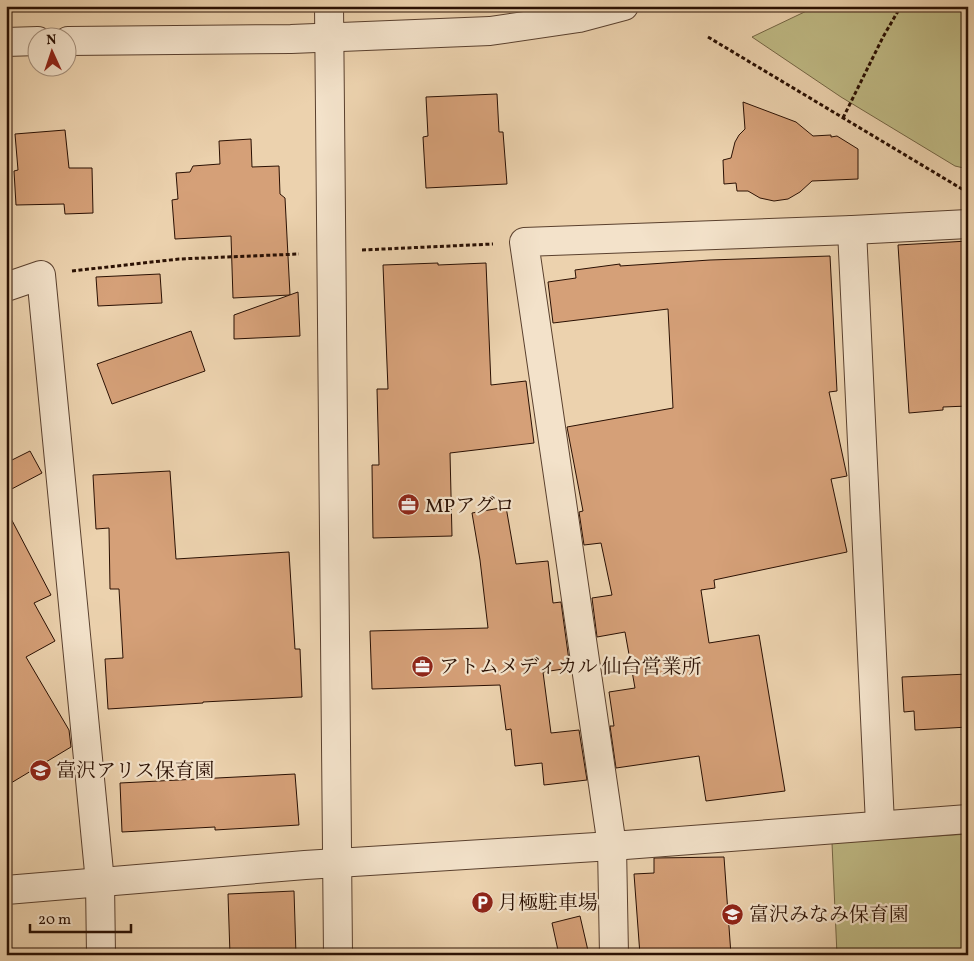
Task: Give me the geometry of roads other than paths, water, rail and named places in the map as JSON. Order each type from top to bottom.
[{"type":"street","points":[[329,6],[338,955]]},
{"type":"street","points":[[78,41],[330,38],[490,31],[578,18],[624,6]]},
{"type":"street","points":[[6,42],[28,41]]},
{"type":"street","points":[[614,955],[612,846],[524,242],[968,224]]},
{"type":"street","points":[[852,230],[880,824]]},
{"type":"street","points":[[6,287],[41,274],[100,882],[100,955]]},
{"type":"street","points":[[6,890],[337,864],[612,846],[880,824],[968,819]]},
{"type":"place","name":"MPアグロ","points":[[409,505]]},
{"type":"place","name":"アトムメディカル 仙台営業所","points":[[423,666]]},
{"type":"place","name":"富沢アリス保育園","points":[[40,770]]},
{"type":"place","name":"月極駐車場","points":[[482,902]]},
{"type":"place","name":"富沢みなみ保育園","points":[[733,914]]}]
